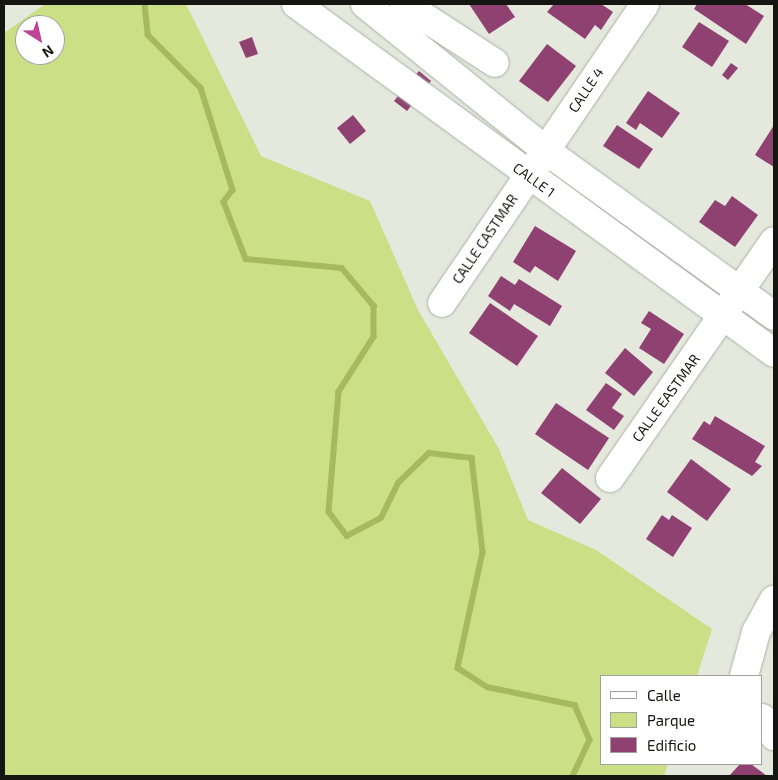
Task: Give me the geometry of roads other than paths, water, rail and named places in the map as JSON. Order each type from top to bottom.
[{"type":"street","name":"CALLE 1","points":[[296,4],[723,319],[774,353]]},
{"type":"street","points":[[365,4],[545,150],[774,316]]},
{"type":"street","points":[[404,4],[495,63]]},
{"type":"street","name":"CALLE 4","points":[[528,176],[644,4]]},
{"type":"street","name":"CALLE CASTMAR","points":[[442,303],[528,176]]},
{"type":"street","name":"CALLE EASTMAR","points":[[610,478],[723,319],[774,240]]},
{"type":"street","points":[[744,675],[756,632],[774,600]]},
{"type":"street","points":[[763,720],[774,736]]},
{"type":"waterway","points":[[145,4],[148,35],[201,88],[233,190],[224,202],[246,259],[342,268],[374,306],[374,337],[339,392],[329,512],[347,536],[381,518],[398,483],[429,453],[472,458],[483,552],[458,668],[487,687],[575,705],[590,740],[573,776]]}]
